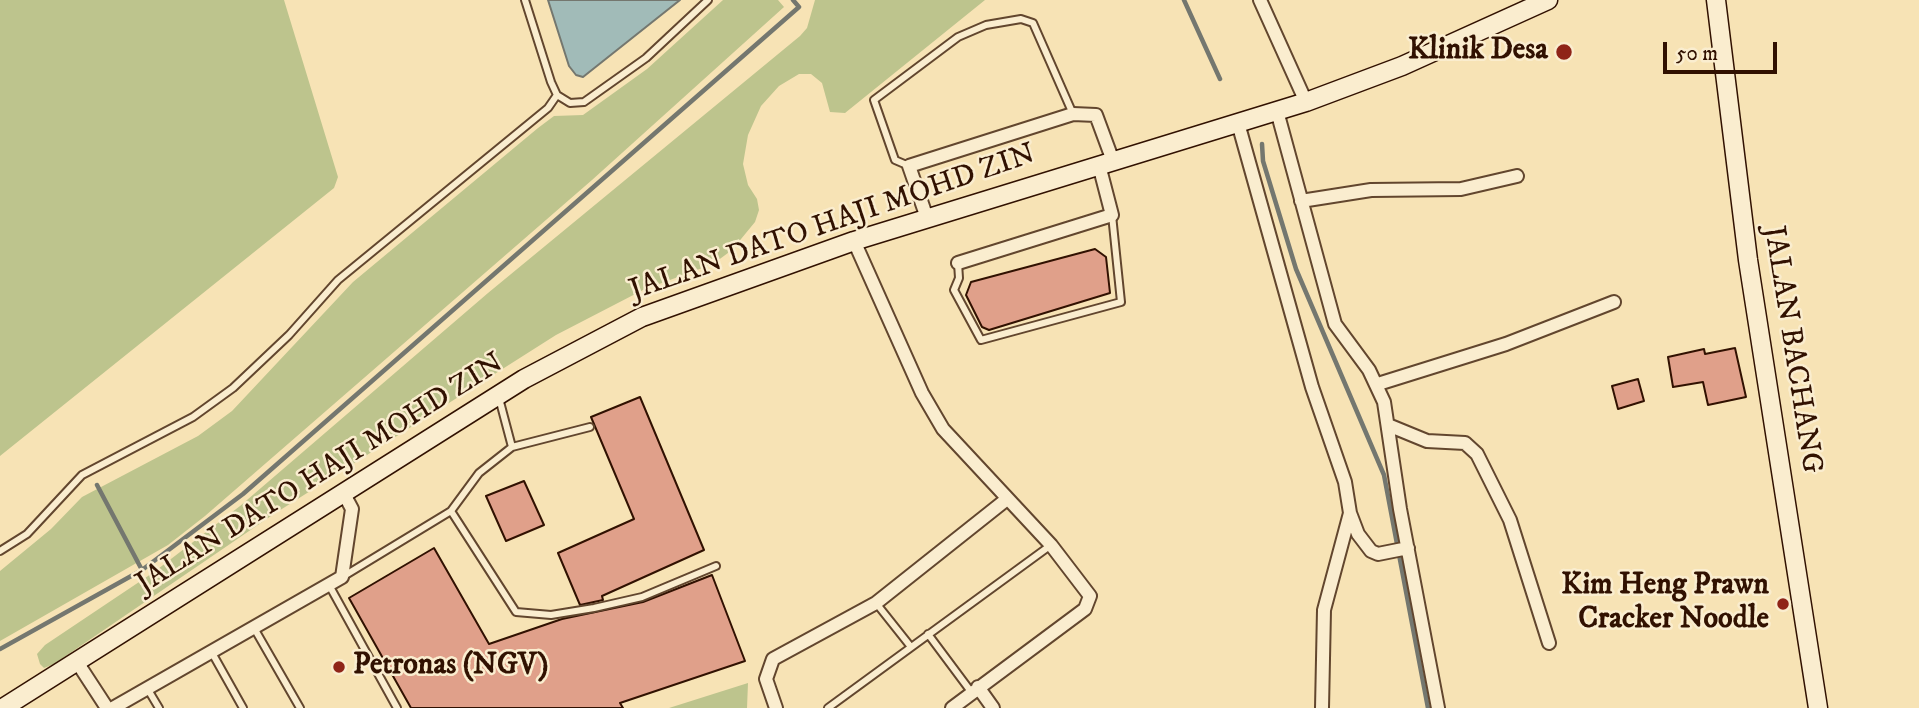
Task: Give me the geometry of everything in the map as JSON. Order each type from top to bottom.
[{"type":"main road","name":"JALAN DATO HAJI MOHD ZIN","points":[[3,708],[499,395],[573,351],[642,317],[854,241],[1306,102],[1402,65],[1548,0]]},
{"type":"main road","name":"JALAN BACHANG","points":[[1716,0],[1748,260],[1818,708]]},
{"type":"street","points":[[1259,0],[1306,102]]},
{"type":"street","points":[[1277,111],[1335,324],[1378,384],[1388,425],[1405,548],[1438,708]]},
{"type":"street","points":[[927,218],[909,166],[1073,114],[1096,115],[1106,163],[1112,215],[958,263]]},
{"type":"street","points":[[1238,123],[1312,387],[1345,482],[1349,513],[1364,544],[1378,554],[1405,548]]},
{"type":"street","points":[[1301,201],[1371,190],[1461,189],[1517,176]]},
{"type":"street","points":[[854,241],[922,393],[943,429],[1051,545],[1087,589],[1090,604],[952,708]]},
{"type":"street","points":[[1378,384],[1506,344],[1614,302]]},
{"type":"street","points":[[1388,425],[1427,441],[1465,443],[1477,454],[1510,520],[1549,643]]},
{"type":"street","points":[[113,708],[342,577],[352,509],[344,494]]},
{"type":"street","points":[[776,708],[766,679],[772,659],[876,603],[1007,499]]},
{"type":"street","points":[[1322,708],[1324,610],[1349,513]]},
{"type":"street","points":[[77,662],[107,708]]},
{"type":"street","points":[[975,690],[993,708]]},
{"type":"lane","points":[[525,0],[557,95],[570,103],[584,102],[646,58],[708,0]]},
{"type":"lane","points":[[909,166],[895,160],[874,100],[958,37],[986,25],[1021,19],[1033,23],[1073,114]]},
{"type":"lane","points":[[0,551],[27,534],[82,475],[193,417],[233,388],[289,335],[338,280],[548,108],[557,95]]},
{"type":"lane","points":[[958,263],[959,278],[954,290],[981,340],[1121,302],[1112,215]]},
{"type":"lane","points":[[499,395],[512,447]]},
{"type":"lane","points":[[342,577],[452,512],[479,473],[512,447],[590,427]]},
{"type":"lane","points":[[452,512],[516,612],[551,615],[642,597],[716,566]]},
{"type":"lane","points":[[828,708],[1051,545]]},
{"type":"lane","points":[[330,585],[397,708]]},
{"type":"lane","points":[[876,603],[911,647]]},
{"type":"lane","points":[[254,627],[300,708]]},
{"type":"lane","points":[[928,634],[975,690]]},
{"type":"lane","points":[[211,651],[243,708]]},
{"type":"lane","points":[[148,688],[159,708]]},
{"type":"green space","points":[[0,0],[284,0],[338,177],[334,188],[0,456]]},
{"type":"green space","points":[[723,0],[778,0],[784,7],[592,180],[205,516],[168,545],[0,641],[0,571],[51,529],[82,497],[198,436],[232,411],[353,282],[538,128],[554,116],[583,115],[647,69]]},
{"type":"green space","points":[[815,0],[985,0],[845,113],[830,112],[822,83],[811,74],[799,74],[779,86],[761,106],[748,135],[743,164],[748,185],[757,199],[759,210],[755,222],[732,250],[713,264],[643,290],[556,335],[274,514],[54,664],[44,668],[40,664],[37,654],[45,645],[154,572],[240,506],[488,293],[800,36],[807,28]]},
{"type":"green space","points":[[748,683],[747,708],[669,708]]},
{"type":"water","points":[[548,0],[680,0],[583,77],[576,75],[569,66]]},
{"type":"building","points":[[1095,249],[1106,257],[1110,293],[989,330],[982,327],[966,295],[971,282]]},
{"type":"building","points":[[1735,348],[1746,397],[1708,405],[1703,382],[1673,387],[1668,357],[1704,349],[1705,354]]},
{"type":"building","points":[[1638,379],[1644,401],[1618,409],[1612,386]]},
{"type":"building","points":[[640,397],[704,550],[602,596],[603,600],[580,605],[558,553],[634,519],[591,417]]},
{"type":"building","points":[[524,481],[544,525],[506,541],[486,496]]},
{"type":"building","points":[[434,548],[489,644],[562,619],[643,602],[712,575],[745,661],[620,703],[623,708],[411,708],[349,598]]},
{"type":"waterway","points":[[0,649],[142,570],[243,494],[799,7],[793,0]]},
{"type":"waterway","points":[[1184,0],[1220,79]]},
{"type":"waterway","points":[[1262,144],[1263,161],[1296,269],[1384,475],[1428,708]]},
{"type":"waterway","points":[[97,485],[142,570]]},
{"type":"place","name":"Klinik Desa","points":[[1564,52]]},
{"type":"place","name":"Kim Heng Prawn Cracker Noodle","points":[[1783,604]]},
{"type":"place","name":"Petronas (NGV)","points":[[339,667]]}]
